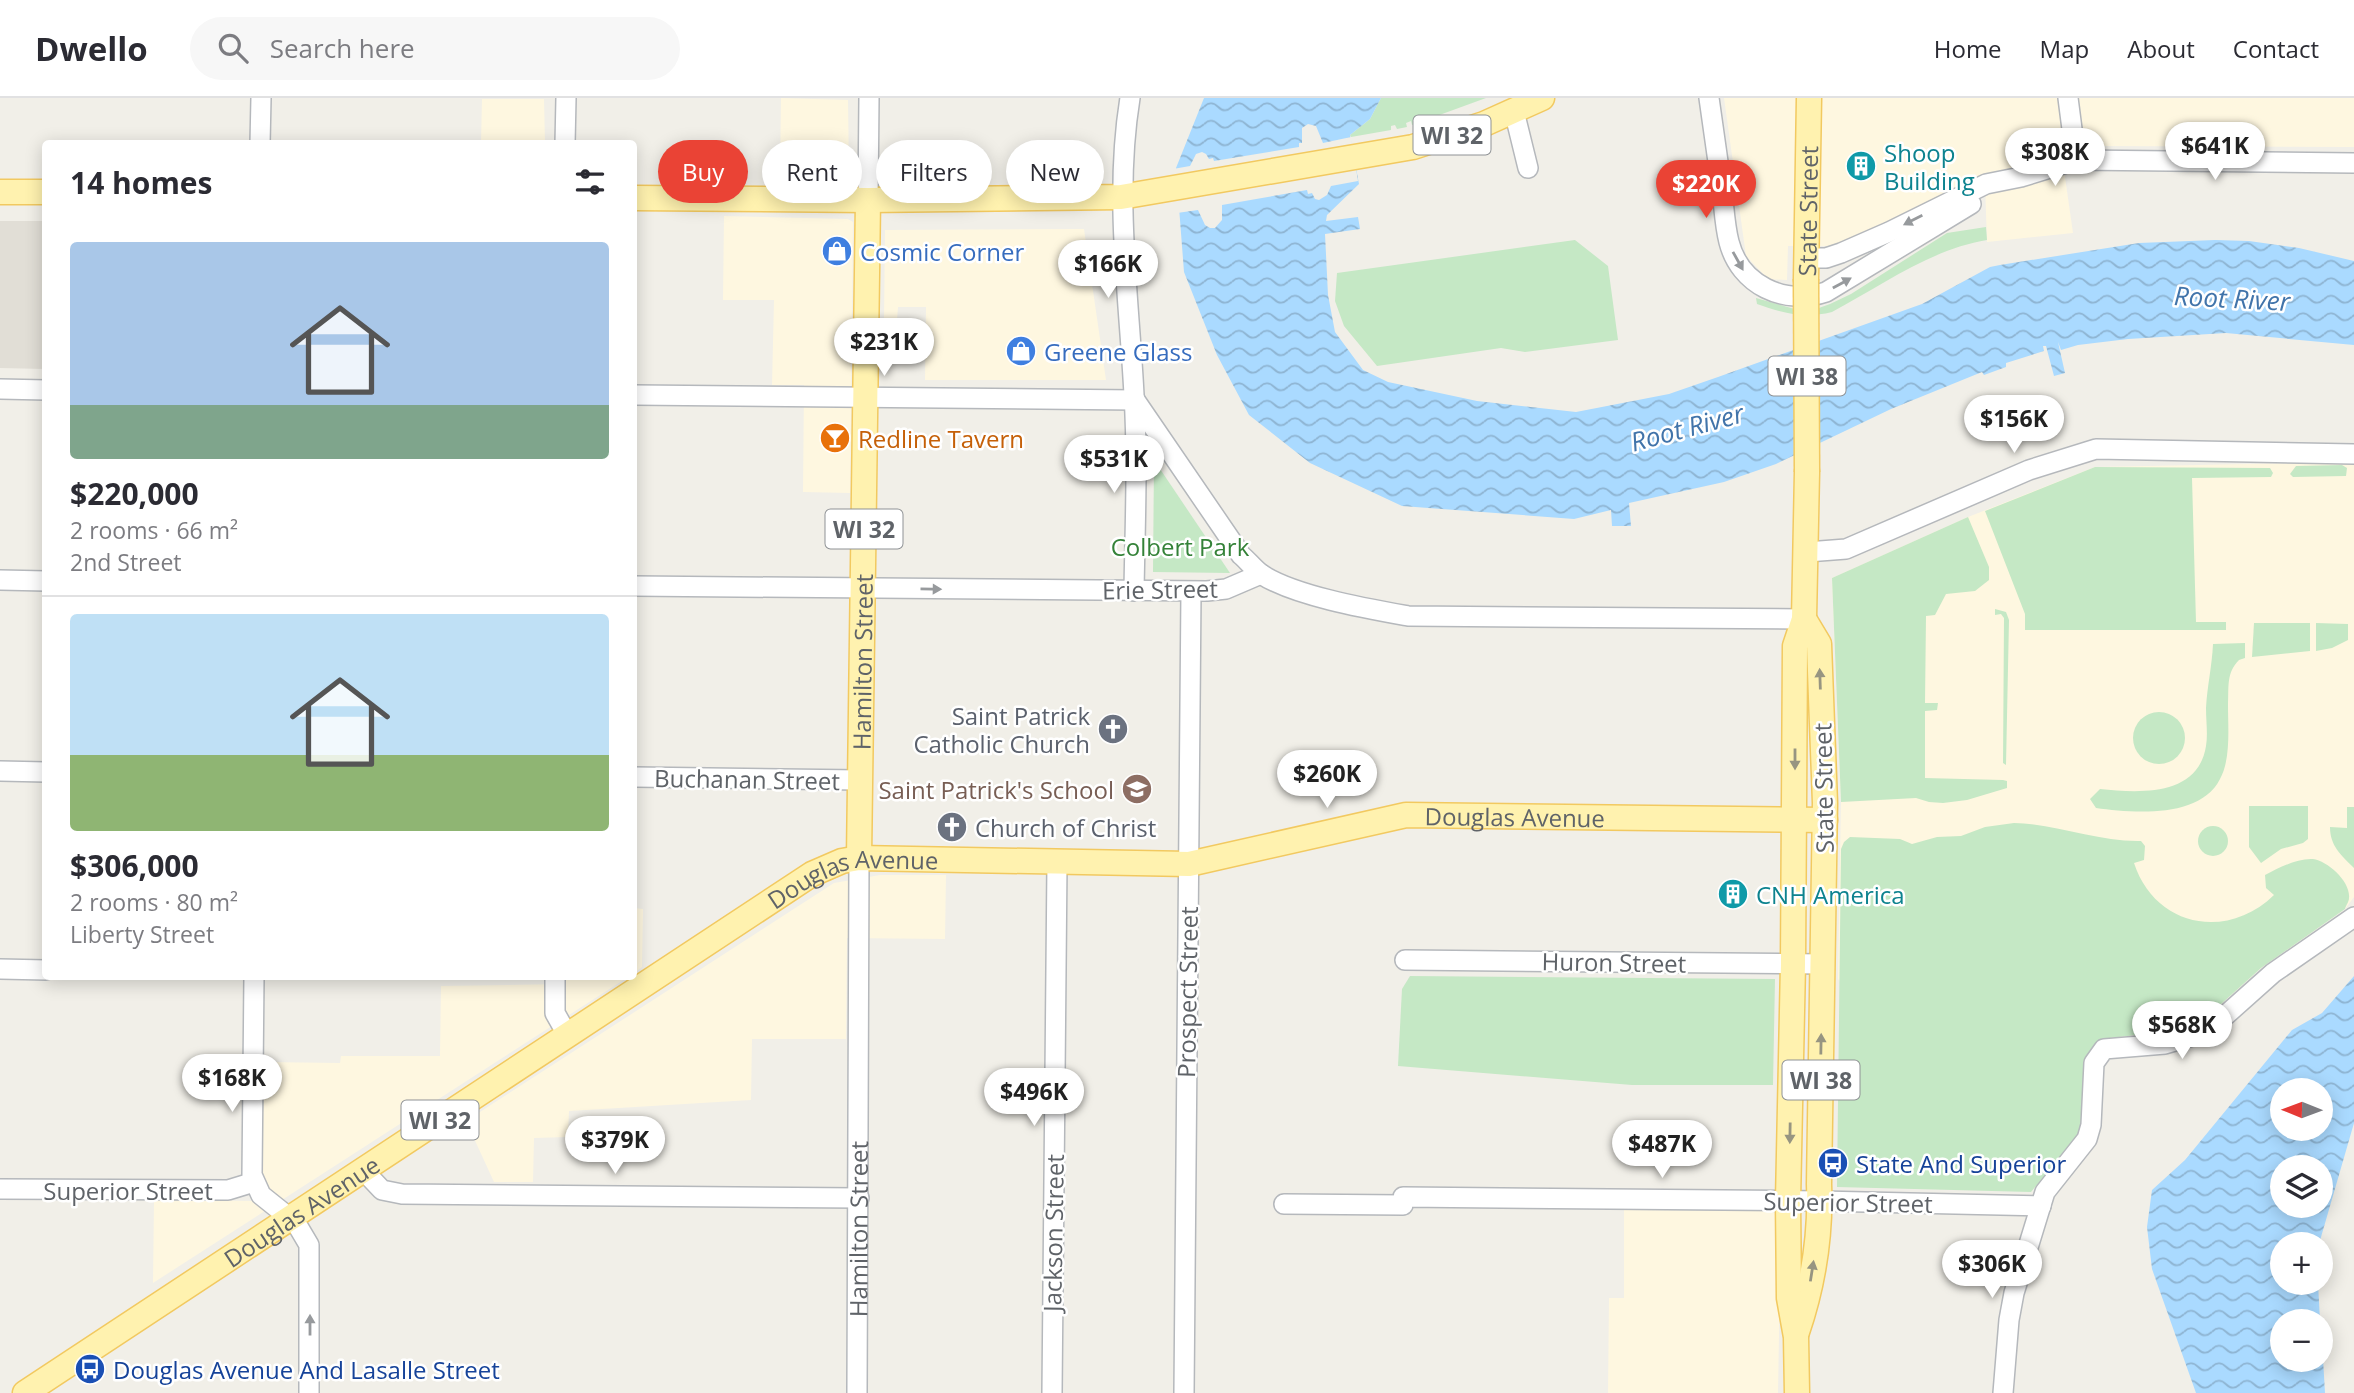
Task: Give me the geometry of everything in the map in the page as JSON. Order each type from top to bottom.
[{"type":"main road","name":"WI 32","points":[[868,200],[1121,197],[1166,191],[1357,158],[1439,140],[1542,98]]},
{"type":"main road","name":"State Street","points":[[1797,1393],[1796,1337],[1789,1298],[1788,1201],[1795,820],[1795,646],[1804,618],[1807,552],[1806,269],[1809,98]]},
{"type":"main road","points":[[0,192],[42,192]]},
{"type":"main road","points":[[637,198],[868,200]]},
{"type":"main road","name":"Hamilton Street","points":[[859,858],[868,200]]},
{"type":"main road","name":"State Street","points":[[1796,1337],[1808,1302],[1820,1218],[1825,820],[1819,644],[1804,618]]},
{"type":"main road","name":"Douglas Avenue","points":[[41,1389],[290,1217],[812,874],[842,861],[859,858],[1189,864],[1406,815],[1825,820]]},
{"type":"street","points":[[260,140],[261,98]]},
{"type":"street","points":[[565,140],[566,98]]},
{"type":"street","name":"Hamilton Street","points":[[868,200],[869,98]]},
{"type":"street","points":[[1130,98],[1121,197],[1135,400],[1134,591]]},
{"type":"street","points":[[1709,98],[1729,242],[1738,264],[1746,274],[1754,282],[1777,294],[1790,297],[1814,296],[1841,285],[1967,206],[2021,177]]},
{"type":"street","points":[[2068,98],[2076,160]]},
{"type":"street","points":[[1514,111],[1528,168]]},
{"type":"street","points":[[1806,269],[1986,184],[2021,177],[2076,160],[2354,163]]},
{"type":"street","points":[[0,389],[42,390]]},
{"type":"street","points":[[637,395],[1135,400]]},
{"type":"street","points":[[1135,400],[1241,555],[1261,574],[1308,593],[1380,611],[1408,615],[1804,618]]},
{"type":"street","points":[[1807,552],[1846,549],[2029,470],[2096,449],[2354,454]]},
{"type":"street","name":"Erie Street","points":[[637,586],[1191,592],[1226,589],[1261,574]]},
{"type":"street","points":[[0,580],[42,581]]},
{"type":"street","name":"Prospect Street","points":[[1184,1393],[1191,592]]},
{"type":"street","points":[[0,771],[42,772]]},
{"type":"street","name":"Buchanan Street","points":[[637,778],[860,780]]},
{"type":"street","name":"Hamilton Street","points":[[857,1393],[859,858]]},
{"type":"street","name":"Jackson Street","points":[[1052,1393],[1057,863]]},
{"type":"street","points":[[2003,1393],[2014,1293],[2045,1192],[2087,1139],[2091,1125],[2093,1070],[2099,1053],[2110,1048],[2176,1042],[2208,1028],[2273,973],[2354,917]]},
{"type":"street","name":"Huron Street","points":[[1405,960],[1823,964]]},
{"type":"street","points":[[0,969],[42,970]]},
{"type":"street","points":[[254,980],[251,1167],[254,1182],[269,1203],[290,1217],[304,1232],[310,1251],[309,1393]]},
{"type":"street","points":[[555,980],[555,1013],[568,1036]]},
{"type":"street","points":[[363,1170],[380,1188],[397,1194],[859,1198]]},
{"type":"street","name":"Superior Street","points":[[0,1189],[229,1190],[254,1182]]},
{"type":"street","name":"Superior Street","points":[[1284,1204],[1403,1205],[1403,1197],[2041,1206]]},
{"type":"shaded area","points":[[781,98],[848,100],[849,140],[780,140]]},
{"type":"shaded area","points":[[1724,98],[2354,98],[2354,147],[2093,146],[2061,149],[2073,233],[1987,242],[1985,184],[1841,246],[1788,246],[1787,280],[1768,279],[1746,256]]},
{"type":"shaded area","points":[[482,99],[544,99],[545,140],[481,140]]},
{"type":"shaded area","points":[[724,216],[848,219],[853,222],[850,493],[803,492],[804,385],[772,385],[774,300],[723,300]]},
{"type":"shaded area","points":[[0,221],[42,221],[42,369],[0,368]]},
{"type":"shaded area","points":[[1084,229],[1106,380],[925,380],[926,307],[898,307],[897,320],[884,320],[885,230]]},
{"type":"shaded area","points":[[2354,462],[2354,897],[2345,909],[2261,968],[2210,1014],[2172,1031],[2101,1039],[2092,1046],[2031,1192],[1838,979],[1841,802],[1832,578],[1968,517],[2095,467]]},
{"type":"shaded area","points":[[880,875],[946,875],[945,939],[847,938],[846,1039],[752,1039],[751,1100],[569,1111],[568,1137],[534,1138],[533,1182],[494,1182],[466,1121],[834,883]]},
{"type":"shaded area","points":[[637,908],[643,909],[642,967],[637,971]]},
{"type":"shaded area","points":[[565,980],[623,980],[153,1283],[154,1200],[259,1201],[263,1062],[340,1063],[341,1056],[440,1056],[441,986],[564,984]]},
{"type":"shaded area","points":[[1624,1210],[1760,1211],[1779,1215],[1778,1393],[1608,1393],[1609,1298],[1624,1298]]},
{"type":"green space","points":[[1381,98],[1486,98],[1412,125],[1411,121],[1406,123],[1407,127],[1397,129],[1395,125],[1391,126],[1391,130],[1351,137],[1350,135],[1370,119]]},
{"type":"green space","points":[[1986,227],[1987,240],[1946,251],[1926,260],[1832,312],[1794,314],[1757,304],[1756,298],[1798,310],[1816,309],[1851,294],[1947,233]]},
{"type":"green space","points":[[1575,240],[1608,266],[1618,340],[1525,352],[1501,348],[1377,366],[1344,326],[1335,301],[1337,273]]},
{"type":"green space","name":"Colbert Park","points":[[1154,460],[1230,573],[1153,572]]},
{"type":"green space","points":[[2342,465],[2347,468],[2346,476],[2293,477],[2290,474],[2296,466]]},
{"type":"green space","points":[[2095,467],[2270,468],[2273,473],[2271,477],[2192,478],[2196,622],[2226,622],[2226,630],[2025,630],[2025,614],[1985,511]]},
{"type":"green space","points":[[1968,517],[1989,567],[1989,580],[1975,591],[1946,594],[1935,615],[1926,616],[1925,703],[1938,703],[1937,710],[1925,711],[1925,778],[2003,780],[2007,781],[2007,788],[1967,800],[1943,803],[1916,798],[1841,802],[1832,578]]},
{"type":"green space","points":[[1995,609],[2006,612],[2009,620],[2006,765],[2003,763],[2004,618],[2001,614],[1995,615]]},
{"type":"green space","points":[[2254,623],[2310,623],[2310,651],[2252,657]]},
{"type":"green space","points":[[2316,623],[2348,624],[2348,640],[2332,648],[2316,651]]},
{"type":"green space","points":[[2245,643],[2245,658],[2235,665],[2229,681],[2228,743],[2224,771],[2210,792],[2182,807],[2164,810],[2146,812],[2096,808],[2090,799],[2100,789],[2149,791],[2179,783],[2192,775],[2201,763],[2206,746],[2206,708],[2213,644]]},
{"type":"green space","points":[[2159,712],[2169,714],[2177,720],[2183,728],[2183,748],[2177,756],[2169,762],[2159,764],[2149,762],[2141,756],[2135,748],[2133,738],[2135,728],[2141,720],[2149,714]]},
{"type":"green space","points":[[2249,806],[2308,806],[2308,839],[2281,849],[2261,863],[2249,847]]},
{"type":"green space","points":[[2347,807],[2354,807],[2354,868],[2337,850],[2330,834],[2330,827],[2347,828]]},
{"type":"green space","points":[[2014,823],[2046,826],[2109,839],[2141,841],[2145,846],[2144,860],[2134,863],[2144,885],[2158,901],[2175,913],[2194,920],[2215,922],[2235,918],[2255,909],[2274,895],[2266,888],[2265,875],[2307,859],[2319,861],[2337,873],[2346,885],[2349,899],[2345,909],[2261,968],[2210,1014],[2172,1031],[2101,1039],[2086,1060],[2084,1121],[2078,1140],[2031,1192],[1837,1187],[1841,849],[1844,842],[1850,837],[1900,839],[1912,844]]},
{"type":"green space","points":[[2213,826],[2223,831],[2228,841],[2223,851],[2213,856],[2203,851],[2198,841],[2203,831]]},
{"type":"green space","points":[[1410,976],[1775,979],[1773,1085],[1632,1085],[1398,1066],[1402,989]]},
{"type":"water","name":"Root River","points":[[1204,98],[1381,98],[1370,119],[1350,135],[1359,184],[1327,215],[1326,221],[1358,217],[1360,229],[1325,234],[1328,295],[1335,332],[1363,370],[1388,382],[1477,401],[1576,412],[1669,394],[1718,377],[1922,304],[1990,267],[2139,243],[2215,240],[2249,241],[2299,248],[2354,261],[2354,345],[2226,333],[2128,339],[2078,345],[2061,350],[2058,342],[2065,373],[2054,376],[2046,346],[2043,346],[2044,351],[2006,363],[2006,367],[1984,375],[1982,372],[1891,409],[1776,464],[1724,482],[1629,503],[1631,526],[1612,526],[1611,510],[1574,519],[1402,506],[1310,463],[1249,415],[1217,355],[1184,272],[1176,168]]},
{"type":"water","points":[[2354,976],[2354,1123],[2333,1196],[2333,1155],[2270,1155],[2270,1218],[2327,1218],[2322,1232],[2270,1232],[2270,1295],[2319,1295],[2319,1309],[2270,1309],[2270,1372],[2324,1372],[2325,1393],[2196,1393],[2152,1269],[2147,1227],[2152,1190],[2185,1160],[2292,1030],[2322,1013]]},
{"type":"pier","points":[[1308,124],[1316,126],[1323,143],[1351,137],[1358,181],[1331,186],[1327,195],[1319,200],[1315,199],[1312,193],[1308,194],[1307,190],[1222,205],[1222,220],[1215,228],[1205,225],[1198,210],[1177,213],[1173,169],[1190,166],[1196,154],[1202,152],[1214,161],[1299,147],[1299,143],[1302,143],[1302,128]]},
{"type":"place","name":"Shoop Building","points":[[1861,166]]},
{"type":"place","name":"Cosmic Corner","points":[[837,251]]},
{"type":"place","name":"Greene Glass","points":[[1021,351]]},
{"type":"place","name":"Redline Tavern","points":[[835,438]]},
{"type":"place","name":"Saint Patrick Catholic Church","points":[[1113,729]]},
{"type":"place","name":"Saint Patrick's School","points":[[1137,789]]},
{"type":"place","name":"Church of Christ","points":[[952,827]]},
{"type":"place","name":"CNH America","points":[[1733,894]]},
{"type":"place","name":"State And Superior","points":[[1833,1163]]},
{"type":"place","name":"Douglas Avenue And Lasalle Street","points":[[90,1369]]}]
